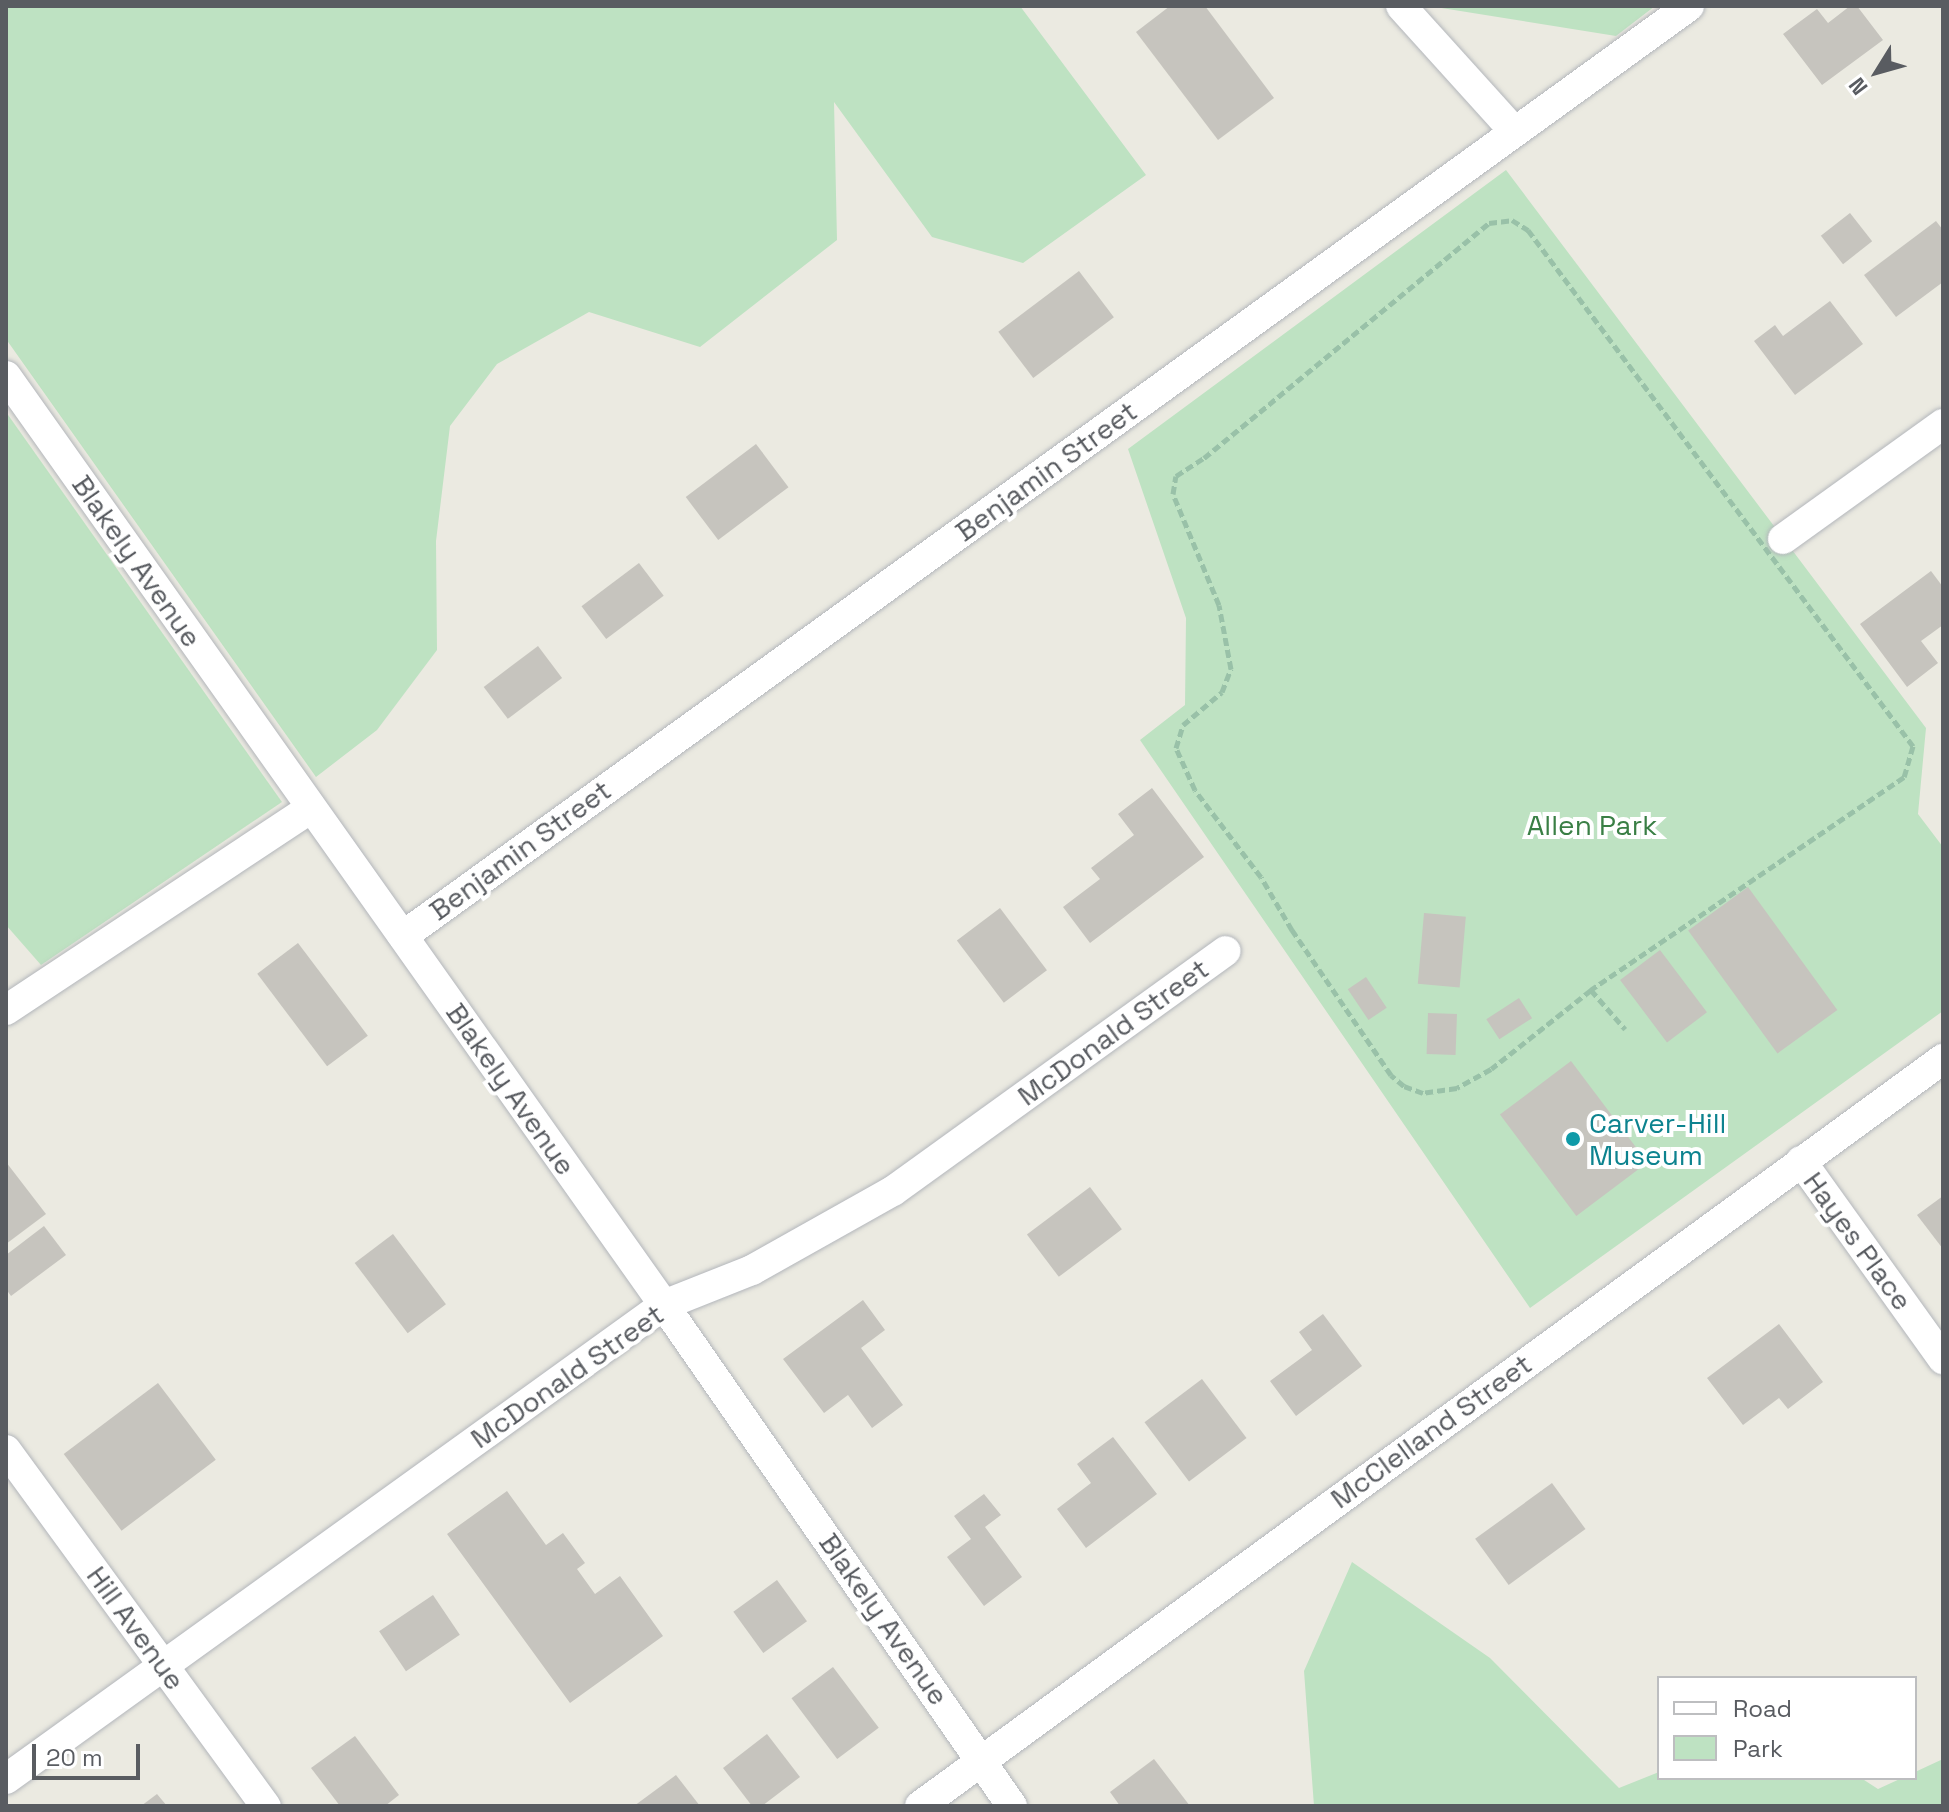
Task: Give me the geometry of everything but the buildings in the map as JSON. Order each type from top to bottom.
[{"type":"street","points":[[1401,6],[1514,131]]},
{"type":"street","name":"Benjamin Street","points":[[403,936],[1689,6]]},
{"type":"street","name":"Blakely Avenue","points":[[6,376],[664,1305],[983,1760],[1012,1806]]},
{"type":"street","points":[[1783,539],[1943,424]]},
{"type":"street","points":[[6,1010],[311,808]]},
{"type":"street","name":"McDonald Street","points":[[6,1779],[664,1305],[752,1270],[893,1191],[1226,951]]},
{"type":"street","name":"McClelland Street","points":[[920,1806],[1943,1059]]},
{"type":"street","name":"Hayes Place","points":[[1801,1161],[1943,1359]]},
{"type":"street","name":"Hill Avenue","points":[[6,1450],[266,1806]]},
{"type":"path","points":[[1512,220],[1528,230],[1913,746],[1904,777],[1591,990],[1491,1069],[1457,1088],[1423,1093],[1404,1086],[1391,1075],[1292,930],[1261,877],[1195,790],[1176,748],[1183,725],[1222,692],[1231,669],[1219,605],[1173,494],[1176,476],[1204,458],[1489,223],[1512,220]]},
{"type":"path","points":[[1591,990],[1625,1029]]},
{"type":"green space","points":[[6,6],[1020,6],[1146,175],[1023,263],[932,237],[834,102],[837,240],[700,347],[589,312],[497,364],[450,426],[436,541],[437,650],[377,730],[316,777],[6,339]]},
{"type":"green space","points":[[1429,6],[1655,6],[1616,36]]},
{"type":"green space","name":"Allen Park","points":[[1506,170],[1926,728],[1918,814],[1943,847],[1943,1011],[1530,1308],[1140,740],[1185,705],[1186,618],[1128,449]]},
{"type":"green space","points":[[6,412],[282,802],[41,965],[6,925]]},
{"type":"green space","points":[[1352,1562],[1490,1658],[1619,1788],[1657,1773],[1657,1780],[1864,1780],[1878,1789],[1898,1780],[1917,1780],[1917,1771],[1943,1759],[1943,1806],[1314,1806],[1304,1671]]},
{"type":"place","name":"Carver-Hill Museum","points":[[1573,1139]]}]
